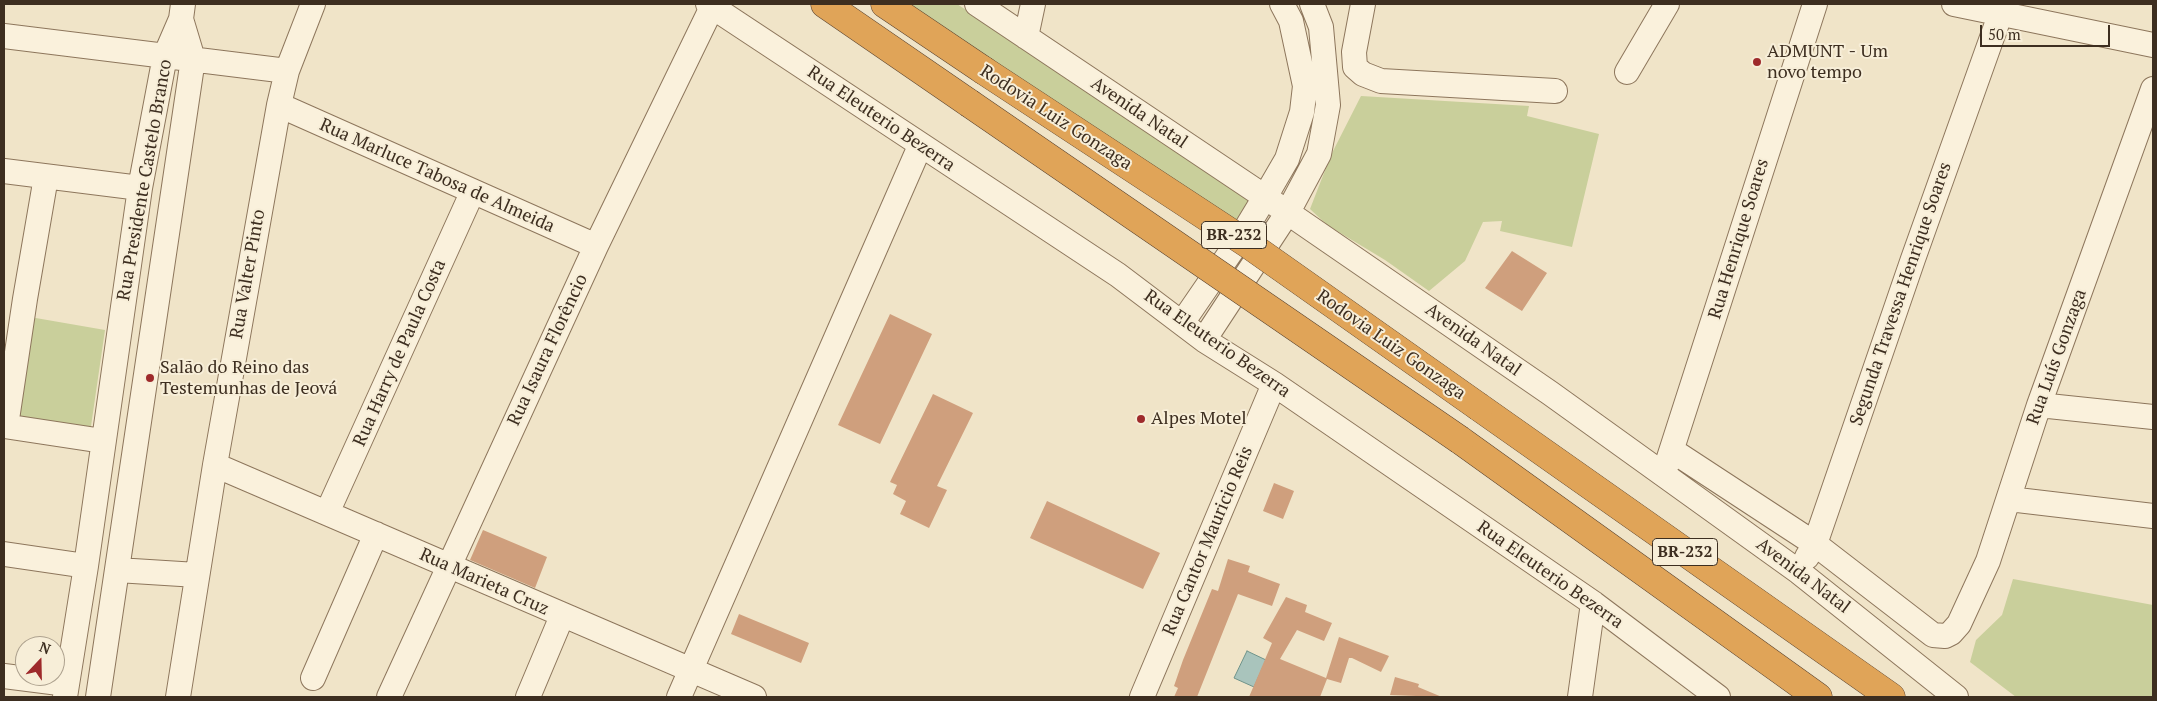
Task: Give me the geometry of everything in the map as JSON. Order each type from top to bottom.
[{"type":"highway","name":"Rodovia Luiz Gonzaga","points":[[825,4],[1460,440],[1818,697]]},
{"type":"highway","name":"Rodovia Luiz Gonzaga","points":[[885,4],[1248,244],[1891,697]]},
{"type":"street","name":"Rua Valter Pinto","points":[[178,697],[215,465],[279,105],[286,71],[312,4]]},
{"type":"street","name":"Avenida Natal","points":[[976,4],[1265,196],[1663,474],[1799,572],[1956,697]]},
{"type":"street","points":[[1026,37],[1033,4]]},
{"type":"street","points":[[1182,323],[1239,240],[1287,159],[1302,112],[1305,86],[1291,21],[1282,4]]},
{"type":"street","points":[[1204,340],[1288,212],[1319,154],[1328,105],[1321,27],[1312,4]]},
{"type":"street","points":[[1363,4],[1354,52],[1355,67],[1363,74],[1381,81],[1555,91]]},
{"type":"street","points":[[1627,72],[1667,4]]},
{"type":"street","name":"Rua Henrique Soares","points":[[1663,474],[1673,451],[1759,173],[1815,4]]},
{"type":"street","points":[[1954,4],[2153,45]]},
{"type":"street","name":"Rua Eleuterio Bezerra","points":[[710,5],[920,146],[1118,275],[1204,340],[1274,384],[1593,603],[1718,697]]},
{"type":"street","name":"Rua Isaura Florêncio","points":[[389,697],[448,565],[710,5]]},
{"type":"street","name":"Rua Presidente Castelo Branco","points":[[66,690],[86,566],[140,188],[165,56],[182,11]]},
{"type":"street","name":"Rua Presidente Castelo Branco","points":[[98,697],[193,60],[182,11]]},
{"type":"street","name":"Segunda Travessa Henrique Soares","points":[[1799,572],[1815,544],[1916,250],[2000,14]]},
{"type":"street","points":[[4,36],[286,71]]},
{"type":"street","name":"Rua Luís Gonzaga","points":[[1815,544],[1933,635],[1945,636],[1951,633],[1959,624],[1988,561],[2039,405],[2153,89]]},
{"type":"street","name":"Rua Marluce Tabosa de Almeida","points":[[279,105],[472,193],[596,246]]},
{"type":"street","points":[[679,697],[920,146]]},
{"type":"street","points":[[4,171],[140,188]]},
{"type":"street","points":[[46,177],[14,298],[5,426],[103,441]]},
{"type":"street","name":"Rua Harry de Paula Costa","points":[[327,513],[472,193]]},
{"type":"street","name":"Rua Cantor Mauricio Reis","points":[[1142,697],[1274,384]]},
{"type":"street","points":[[2039,405],[2153,417]]},
{"type":"street","points":[[1673,451],[1815,544]]},
{"type":"street","name":"Rua Marieta Cruz","points":[[215,465],[562,616],[754,697]]},
{"type":"street","points":[[2009,499],[2153,516]]},
{"type":"street","points":[[94,505],[125,510]]},
{"type":"street","points":[[313,678],[376,534]]},
{"type":"street","points":[[4,554],[86,566]]},
{"type":"street","points":[[117,570],[197,575]]},
{"type":"street","points":[[1580,697],[1593,603]]},
{"type":"street","points":[[528,697],[562,616]]},
{"type":"street","points":[[4,676],[66,690]]},
{"type":"green space","points":[[889,4],[957,4],[1253,198],[1231,238]]},
{"type":"green space","points":[[1361,96],[1529,106],[1527,116],[1599,134],[1572,247],[1500,231],[1502,221],[1483,222],[1465,261],[1429,291],[1385,260],[1327,225],[1310,209],[1331,155]]},
{"type":"green space","points":[[30,317],[105,330],[90,433],[14,422]]},
{"type":"green space","points":[[2013,579],[2153,605],[2153,697],[2016,697],[1970,662],[1976,640],[2002,615]]},
{"type":"water","points":[[1247,651],[1266,660],[1254,687],[1234,678]]},
{"type":"building","points":[[1512,251],[1547,273],[1522,311],[1485,288]]},
{"type":"building","points":[[890,314],[932,334],[880,444],[838,425]]},
{"type":"building","points":[[933,394],[973,413],[937,486],[947,490],[929,528],[900,514],[906,501],[893,494],[897,485],[890,482]]},
{"type":"building","points":[[1274,483],[1294,491],[1283,519],[1263,511]]},
{"type":"building","points":[[1047,501],[1160,553],[1143,589],[1030,538]]},
{"type":"building","points":[[483,530],[547,557],[535,588],[470,560]]},
{"type":"building","points":[[1228,559],[1250,566],[1248,572],[1280,584],[1272,606],[1238,594],[1197,697],[1174,697],[1178,688],[1174,686],[1183,660],[1212,589],[1218,591]]},
{"type":"building","points":[[1286,597],[1307,605],[1305,612],[1332,623],[1324,641],[1297,630],[1280,659],[1326,678],[1339,637],[1389,656],[1381,672],[1349,658],[1341,683],[1327,679],[1320,697],[1249,697],[1272,643],[1263,638]]},
{"type":"building","points":[[739,614],[809,643],[801,663],[731,634]]},
{"type":"building","points":[[1395,677],[1419,684],[1418,687],[1442,697],[1390,695]]},
{"type":"place","name":"ADMUNT - Um novo tempo","points":[[1757,62]]},
{"type":"place","name":"Salão do Reino das Testemunhas de Jeová","points":[[150,378]]},
{"type":"place","name":"Alpes Motel","points":[[1141,419]]}]
